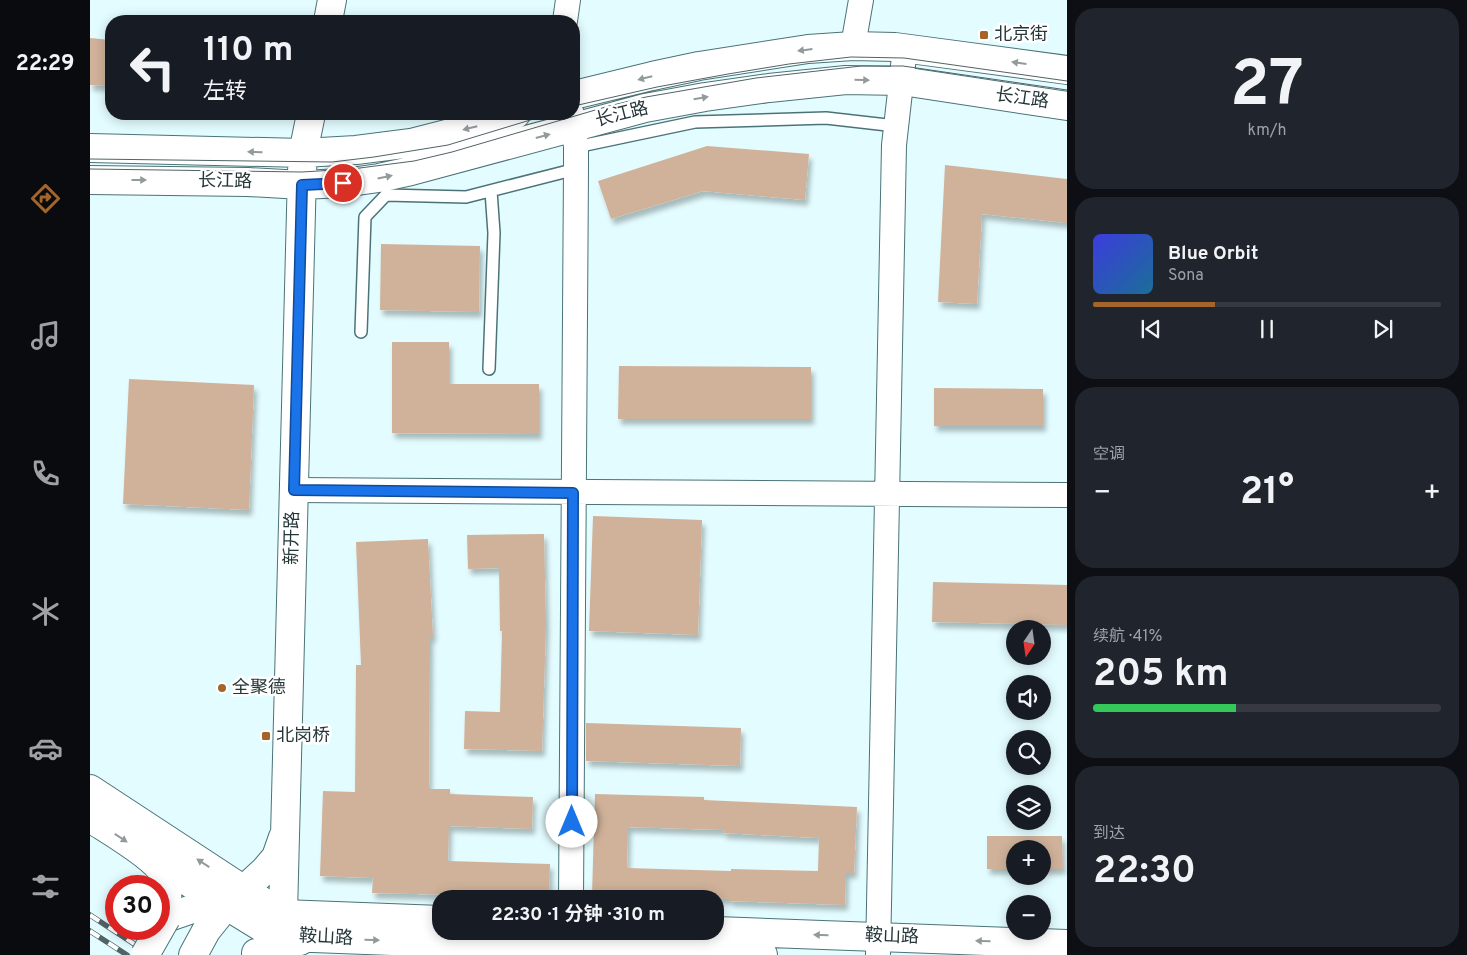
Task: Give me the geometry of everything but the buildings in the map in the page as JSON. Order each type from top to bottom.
[{"type":"main road","points":[[329,15],[332,0]]},
{"type":"main road","name":"长江路","points":[[580,94],[699,66],[808,49],[853,46],[905,48],[1067,70]]},
{"type":"main road","name":"长江路","points":[[90,180],[248,182],[302,185],[343,183],[379,178],[459,159],[575,139],[645,108],[750,90],[846,80],[902,82],[1067,106]]},
{"type":"main road","name":"新开路","points":[[267,939],[286,828],[302,185],[304,152],[310,120]]},
{"type":"main road","name":"长江路","points":[[90,148],[304,152],[356,150],[411,143],[497,120]]},
{"type":"main road","name":"鞍山路","points":[[90,789],[235,898],[267,939]]},
{"type":"main road","points":[[90,818],[151,858],[235,898]]},
{"type":"main road","points":[[193,955],[206,932],[235,898],[276,857],[286,828]]},
{"type":"main road","points":[[151,858],[164,875]]},
{"type":"main road","points":[[170,917],[235,898]]},
{"type":"main road","name":"鞍山路","points":[[267,939],[432,921]]},
{"type":"main road","name":"鞍山路","points":[[724,932],[878,946],[1067,944]]},
{"type":"main road","name":"鞍山路","points":[[267,939],[313,938],[763,955]]},
{"type":"main road","points":[[145,955],[154,940]]},
{"type":"street","points":[[567,15],[568,0]]},
{"type":"street","points":[[853,46],[861,0]]},
{"type":"street","points":[[878,946],[894,145],[905,48]]},
{"type":"street","points":[[571,890],[575,139]]},
{"type":"street","points":[[294,490],[1067,496]]},
{"type":"lane","points":[[360,332],[364,217],[386,195],[466,197],[491,191],[575,139],[695,122],[826,118],[896,126]]},
{"type":"lane","points":[[490,369],[494,233],[491,191]]},
{"type":"tram line","points":[[580,105],[657,87],[728,74],[789,64],[851,57],[904,58],[1067,81]]},
{"type":"tram line","points":[[580,114],[646,97],[756,78],[861,66],[903,66],[1067,90]]},
{"type":"tram line","points":[[90,159],[332,162],[448,145],[530,120]]},
{"type":"tram line","points":[[90,169],[302,172],[352,169],[414,161],[452,152],[561,120]]},
{"type":"railway","points":[[90,915],[151,955]]},
{"type":"railway","points":[[90,931],[127,955]]},
{"type":"place","name":"北京街","points":[[984,35]]},
{"type":"place","name":"全聚德","points":[[222,688]]},
{"type":"place","name":"北岗桥","points":[[266,736]]},
{"type":"route","points":[[343,183],[302,185],[294,490],[573,493],[572,822]]}]
